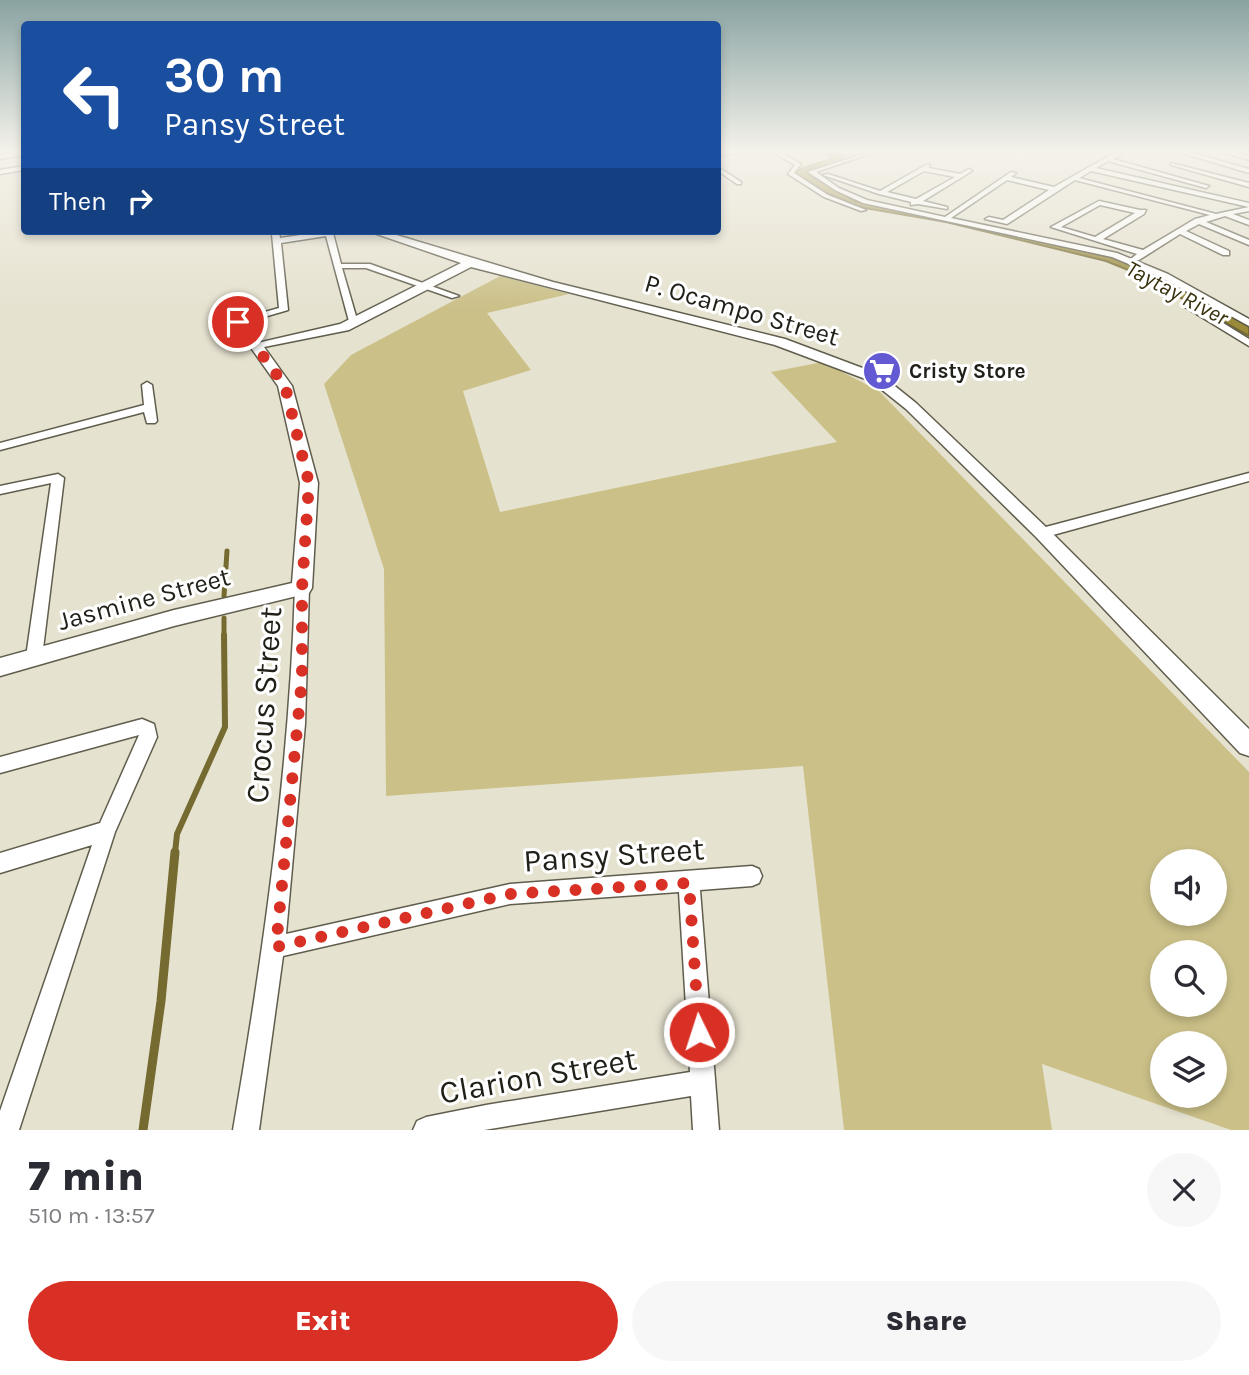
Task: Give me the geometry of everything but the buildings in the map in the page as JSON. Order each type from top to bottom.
[{"type":"street","points":[[842,203],[863,210],[909,218]]},
{"type":"street","points":[[868,203],[1131,261],[1177,282],[1249,324]]},
{"type":"street","points":[[909,207],[917,203]]},
{"type":"street","points":[[921,203],[1004,222],[1034,203]]},
{"type":"street","points":[[948,217],[969,203]]},
{"type":"street","points":[[1095,240],[1155,203]]},
{"type":"street","points":[[1170,203],[1213,214],[1249,207]]},
{"type":"street","points":[[1142,213],[1099,204],[1055,226],[1143,253]]},
{"type":"street","points":[[1224,213],[1249,223]]},
{"type":"street","points":[[1134,259],[1213,214]]},
{"type":"street","points":[[1198,221],[1249,243]]},
{"type":"street","points":[[1180,231],[1226,253]]},
{"type":"street","points":[[238,322],[284,310],[276,238],[308,235]]},
{"type":"street","points":[[330,235],[340,265],[353,323]]},
{"type":"street","name":"P. Ocampo Street","points":[[385,235],[470,264],[780,342],[876,378],[911,406],[1042,533],[1249,745]]},
{"type":"street","points":[[256,345],[353,323],[470,264]]},
{"type":"street","points":[[340,265],[367,267],[455,296]]},
{"type":"street","name":"Crocus Street","points":[[224,304],[285,386],[309,483],[302,588],[302,678],[276,947],[246,1130]]},
{"type":"street","points":[[1188,305],[1249,343]]},
{"type":"street","points":[[147,385],[151,422]]},
{"type":"street","points":[[0,447],[149,407]]},
{"type":"street","points":[[1042,533],[1249,477]]},
{"type":"street","points":[[0,490],[58,478],[34,657]]},
{"type":"street","name":"Jasmine Street","points":[[0,667],[174,618],[302,588]]},
{"type":"street","points":[[0,765],[142,727],[148,730],[148,737],[106,831],[6,1130]]},
{"type":"street","points":[[0,863],[106,831]]},
{"type":"street","name":"Pansy Street","points":[[276,947],[510,894],[689,883],[752,876]]},
{"type":"street","points":[[689,883],[706,1130]]},
{"type":"street","name":"Clarion Street","points":[[426,1130],[486,1123],[703,1082]]},
{"type":"shaded area","points":[[500,276],[569,294],[487,313],[531,370],[463,391],[500,512],[837,442],[771,372],[823,362],[879,391],[1249,772],[1249,1130],[1231,1130],[1168,1108],[1227,1108],[1227,1031],[1150,1031],[1150,1102],[1042,1064],[1052,1130],[844,1130],[803,766],[386,796],[384,569],[324,384],[351,355]]},
{"type":"water","name":"Taytay River","points":[[849,203],[863,203],[1124,260],[1157,275],[1249,327],[1249,336],[1138,274],[1106,261],[946,222],[859,207]]},
{"type":"waterway","points":[[224,596],[227,551]]},
{"type":"waterway","points":[[224,618],[224,635]]},
{"type":"waterway","points":[[175,853],[177,834],[225,727],[224,635]]},
{"type":"waterway","points":[[143,1130],[161,1001],[175,852]]},
{"type":"place","name":"Cristy Store","points":[[882,371]]},
{"type":"route","points":[[238,322],[285,386],[309,483],[302,588],[302,678],[276,947],[510,894],[689,883],[699,1032]]}]
